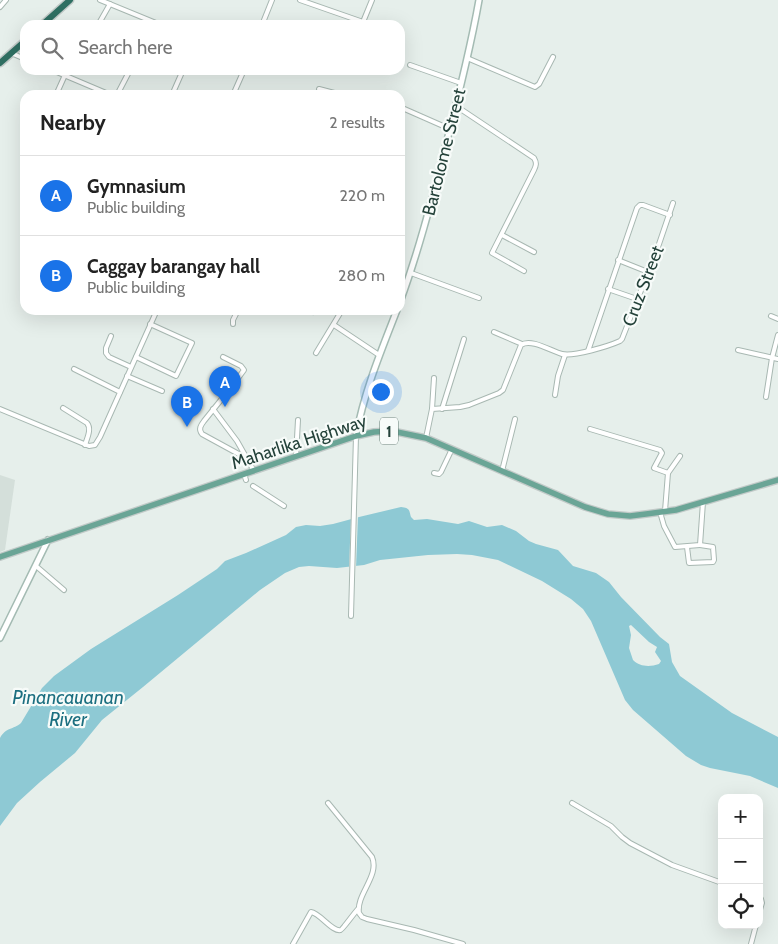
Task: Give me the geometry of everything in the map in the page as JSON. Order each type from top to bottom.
[{"type":"highway","points":[[48,20],[70,0]]},
{"type":"highway","points":[[0,63],[20,45]]},
{"type":"main road","name":"Maharlika Highway","points":[[0,557],[245,477],[254,471],[296,456],[374,432],[392,431],[426,438],[585,507],[608,514],[630,516],[663,512],[778,480]]},
{"type":"street","points":[[0,7],[6,0]]},
{"type":"street","points":[[100,0],[145,20]]},
{"type":"street","points":[[264,20],[272,0]]},
{"type":"street","points":[[300,0],[357,20]]},
{"type":"street","points":[[364,20],[372,0]]},
{"type":"street","name":"Bartolome Street","points":[[405,288],[422,236],[456,106],[472,40],[479,0]]},
{"type":"street","points":[[101,20],[110,4]]},
{"type":"street","points":[[11,53],[20,57]]},
{"type":"street","points":[[467,58],[535,87],[539,84],[553,57]]},
{"type":"street","points":[[410,65],[461,83]]},
{"type":"street","points":[[120,90],[128,75]]},
{"type":"street","points":[[174,90],[181,75]]},
{"type":"street","points":[[235,90],[242,75]]},
{"type":"street","points":[[59,90],[66,76],[99,90]]},
{"type":"street","points":[[456,106],[536,161],[536,166],[492,254],[524,271]]},
{"type":"street","points":[[405,109],[450,129]]},
{"type":"street","name":"Cruz Street","points":[[565,355],[588,351],[622,339],[673,203]]},
{"type":"street","points":[[588,351],[638,206],[643,205],[670,215]]},
{"type":"street","points":[[502,235],[534,252]]},
{"type":"street","points":[[618,260],[648,272]]},
{"type":"street","points":[[411,273],[479,298]]},
{"type":"street","points":[[608,289],[637,299]]},
{"type":"street","points":[[0,409],[85,445],[92,446],[97,442],[154,315]]},
{"type":"street","points":[[232,324],[235,315]]},
{"type":"street","points":[[316,354],[339,315]]},
{"type":"street","points":[[351,616],[356,436],[360,414],[379,355],[395,315]]},
{"type":"street","points":[[771,316],[778,319]]},
{"type":"street","points":[[136,357],[176,376],[192,343],[150,324]]},
{"type":"street","points":[[334,325],[379,355]]},
{"type":"street","points":[[494,332],[522,344],[530,342],[565,355],[558,376],[555,395]]},
{"type":"street","points":[[766,397],[772,358],[778,335]]},
{"type":"street","points":[[111,336],[106,348],[106,354],[131,367]]},
{"type":"street","points":[[442,409],[464,339]]},
{"type":"street","points":[[432,409],[451,409],[469,405],[499,393],[506,382],[522,344]]},
{"type":"street","points":[[738,350],[778,359]]},
{"type":"street","points":[[223,357],[243,367],[244,370],[213,408],[201,426],[200,432],[246,458]]},
{"type":"street","points":[[74,369],[120,392]]},
{"type":"street","points":[[127,376],[162,391]]},
{"type":"street","points":[[426,438],[432,409],[434,378]]},
{"type":"street","points":[[63,408],[89,426],[90,429],[85,445]]},
{"type":"street","points":[[213,408],[237,441],[254,471]]},
{"type":"street","points":[[502,471],[515,419]]},
{"type":"street","points":[[296,456],[298,420]]},
{"type":"street","points":[[590,429],[660,450],[662,453],[654,468],[668,473]]},
{"type":"street","points":[[434,473],[439,474],[442,472],[452,449]]},
{"type":"street","points":[[680,456],[668,473],[663,512],[664,526],[674,547],[700,545],[713,547],[713,562],[689,563],[687,547]]},
{"type":"street","points":[[253,486],[284,506]]},
{"type":"street","points":[[700,545],[703,502]]},
{"type":"street","points":[[0,638],[2,630],[48,540]]},
{"type":"street","points":[[36,566],[64,590]]},
{"type":"street","points":[[293,944],[311,912],[338,930],[344,928],[358,909],[375,863],[328,803]]},
{"type":"street","points":[[572,803],[611,826],[630,843],[672,864],[718,881]]},
{"type":"street","points":[[358,909],[362,917],[367,919],[463,944]]},
{"type":"street","points":[[751,944],[755,929]]},
{"type":"shaded area","points":[[0,475],[15,480],[5,550],[0,552]]},
{"type":"water","name":"Pinancauanan River","points":[[401,507],[409,510],[414,520],[427,519],[458,524],[469,521],[487,527],[502,525],[516,531],[529,541],[558,550],[573,566],[596,573],[609,582],[621,597],[669,644],[672,662],[680,676],[732,713],[778,737],[778,788],[750,776],[701,765],[686,756],[633,710],[625,700],[591,621],[583,609],[571,599],[542,581],[498,560],[472,555],[428,555],[380,560],[364,565],[337,568],[299,567],[285,573],[260,590],[102,720],[75,753],[17,803],[0,826],[0,738],[7,730],[21,723],[42,688],[54,676],[91,649],[217,569],[225,561],[286,535],[296,527],[333,524]],"holes":[[[631,625],[657,647],[655,652],[661,661],[659,664],[645,666],[633,660],[629,648],[631,635],[629,626]]]},
{"type":"pier","points":[[358,515],[356,568],[349,569],[351,516]]},
{"type":"place","name":"Gymnasium","points":[[225,407]]},
{"type":"place","name":"Caggay barangay hall","points":[[187,427]]}]
